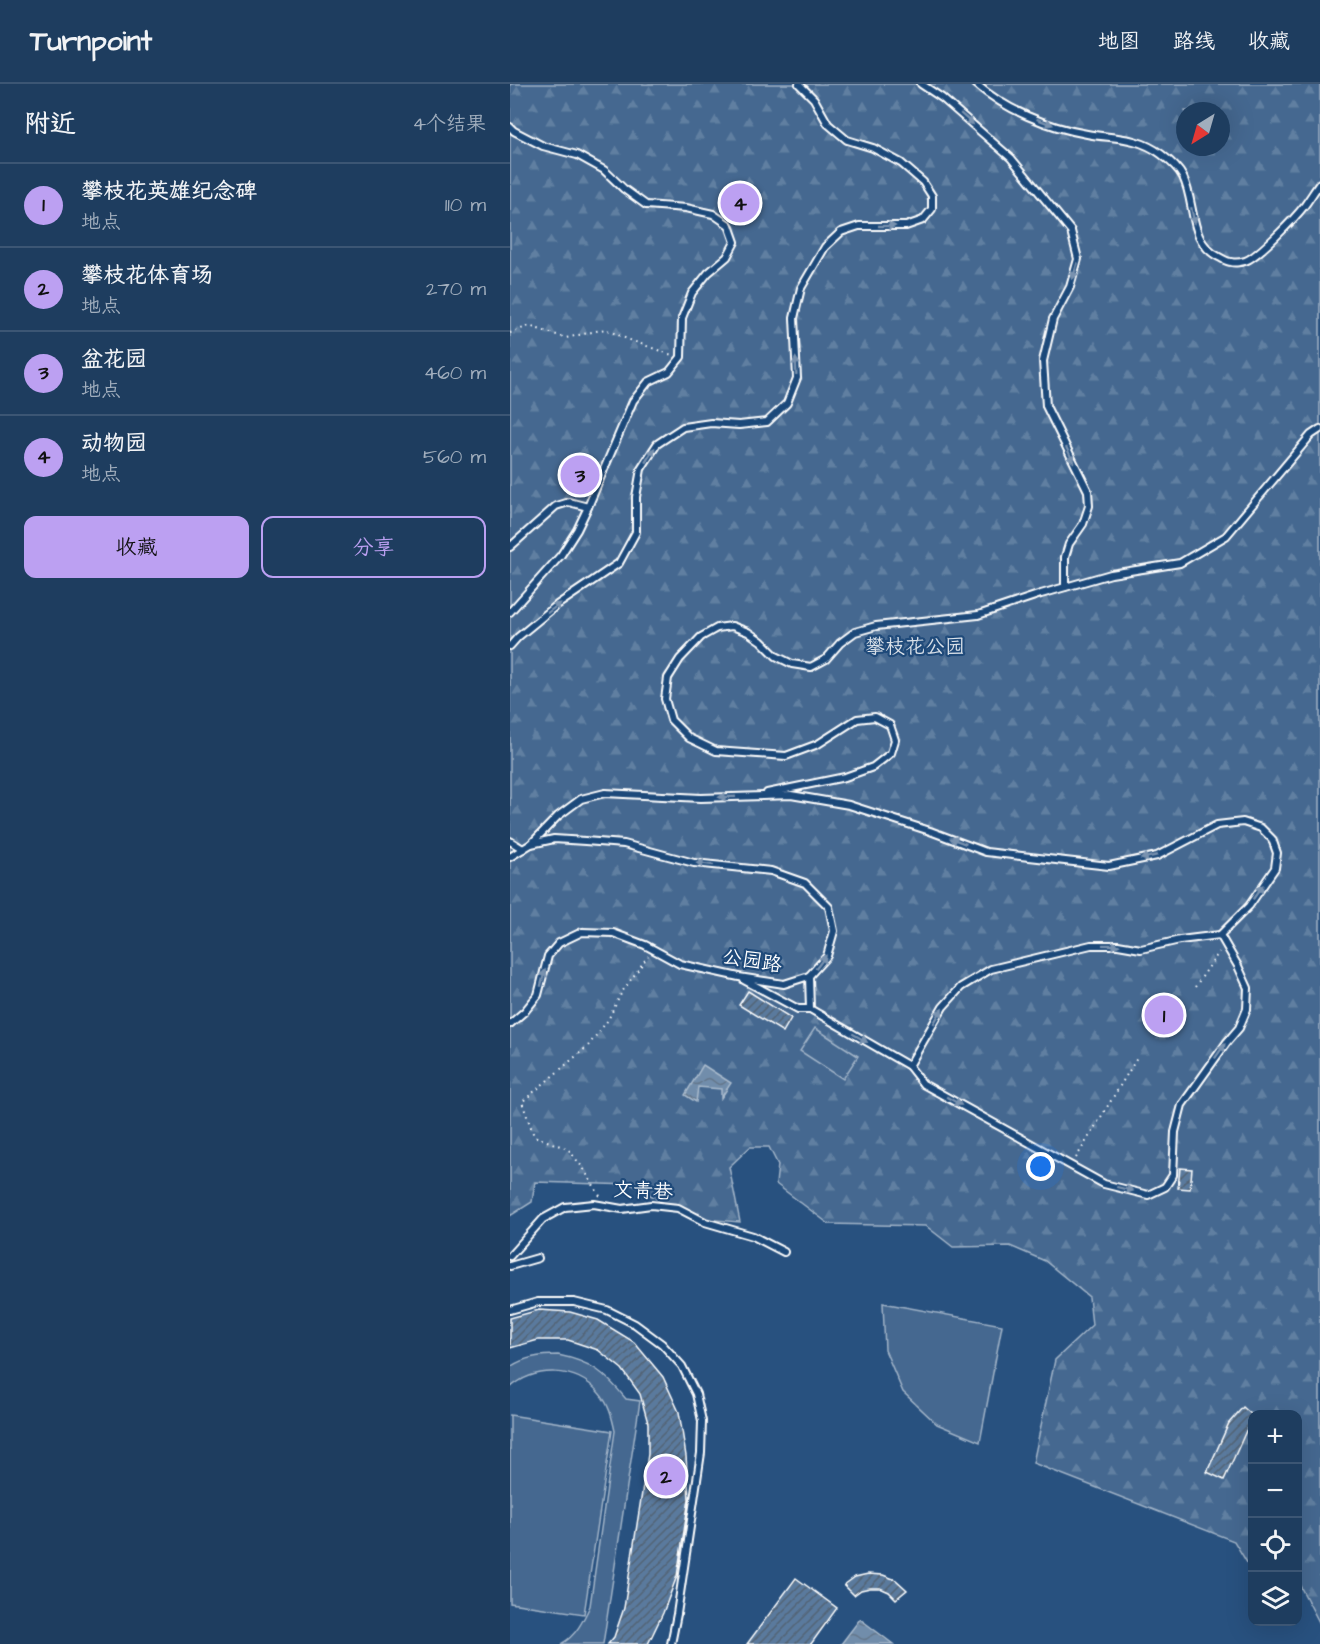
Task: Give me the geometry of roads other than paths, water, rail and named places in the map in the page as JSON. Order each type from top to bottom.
[{"type":"lane","points":[[510,646],[557,605],[619,563],[636,532],[636,497],[641,469],[657,444],[683,427],[711,423],[739,425],[766,422],[788,403],[797,378],[794,318],[801,288],[825,247],[841,232],[859,226],[906,226],[923,220],[932,209],[932,196],[923,182],[901,163],[873,148],[847,140],[828,124],[814,99],[799,84]]},
{"type":"lane","points":[[921,84],[942,98],[1011,158],[1071,231],[1078,260],[1070,287],[1053,319],[1043,361],[1046,406],[1088,491],[1089,506],[1083,524],[1069,544],[1065,557],[1065,587]]},
{"type":"lane","points":[[976,84],[1004,105],[1029,116],[1087,134],[1141,142],[1157,151],[1171,161],[1182,176],[1188,191],[1196,230],[1204,245],[1216,256],[1230,262],[1245,261],[1259,253],[1304,207],[1320,183]]},
{"type":"lane","points":[[510,127],[543,146],[577,154],[604,170],[624,189],[646,204],[686,208],[713,214],[729,225],[735,242],[727,257],[708,273],[692,293],[681,318],[681,357],[669,372],[648,382],[633,401],[577,530],[561,555],[510,612]]},
{"type":"lane","points":[[749,796],[845,777],[873,767],[891,753],[895,740],[890,726],[875,717],[857,719],[818,744],[786,756],[716,751],[689,738],[671,720],[665,699],[668,678],[680,659],[701,637],[717,628],[732,626],[748,632],[776,656],[792,664],[811,667],[826,659],[840,643],[855,632],[876,626],[978,615],[1111,574],[1180,563],[1226,536],[1311,435],[1320,429]]},
{"type":"lane","points":[[510,547],[556,506],[569,502],[588,507]]},
{"type":"lane","points":[[531,844],[558,816],[580,799],[605,793],[701,798],[791,795],[849,805],[986,852],[1108,866],[1157,856],[1217,825],[1243,822],[1261,828],[1272,839],[1277,853],[1275,868],[1249,906],[1220,936],[1180,940],[1141,949],[1118,945],[1091,945],[991,969],[961,987],[943,1007],[909,1066]]},
{"type":"lane","name":"公园路","points":[[510,857],[531,844],[554,839],[624,844],[694,863],[771,871],[805,883],[830,907],[834,931],[827,956],[810,976],[784,984],[680,964],[653,949],[613,933],[582,932],[559,943],[548,956],[538,995],[510,1024]]},
{"type":"lane","points":[[510,841],[523,849]]},
{"type":"lane","points":[[739,977],[798,1010],[810,1009],[909,1066],[923,1084],[1104,1184],[1148,1195],[1165,1187],[1173,1175],[1174,1132],[1182,1105],[1239,1028],[1247,1009],[1248,988],[1220,936]]},
{"type":"lane","points":[[810,976],[810,1009]]},
{"type":"lane","name":"文青巷","points":[[510,1256],[543,1219],[565,1207],[594,1204],[622,1209],[651,1205],[678,1208],[705,1222],[753,1236],[784,1252]]},
{"type":"lane","points":[[510,1266],[538,1258]]},
{"type":"lane","points":[[510,1310],[538,1302],[574,1302],[607,1310],[635,1324],[662,1344],[682,1366],[696,1394],[702,1420],[701,1453],[671,1644]]},
{"type":"water","points":[[703,1065],[731,1083],[721,1098],[721,1089],[698,1087],[696,1102],[685,1095]]},
{"type":"water","points":[[860,1619],[893,1644],[841,1644]]},
{"type":"place","name":"动物园","points":[[740,203]]},
{"type":"place","name":"盆花园","points":[[580,475]]},
{"type":"place","name":"攀枝花英雄纪念碑","points":[[1164,1015]]},
{"type":"place","name":"攀枝花体育场","points":[[666,1476]]},
{"type":"park label","name":"攀枝花公园","points":[[915,647]]}]
